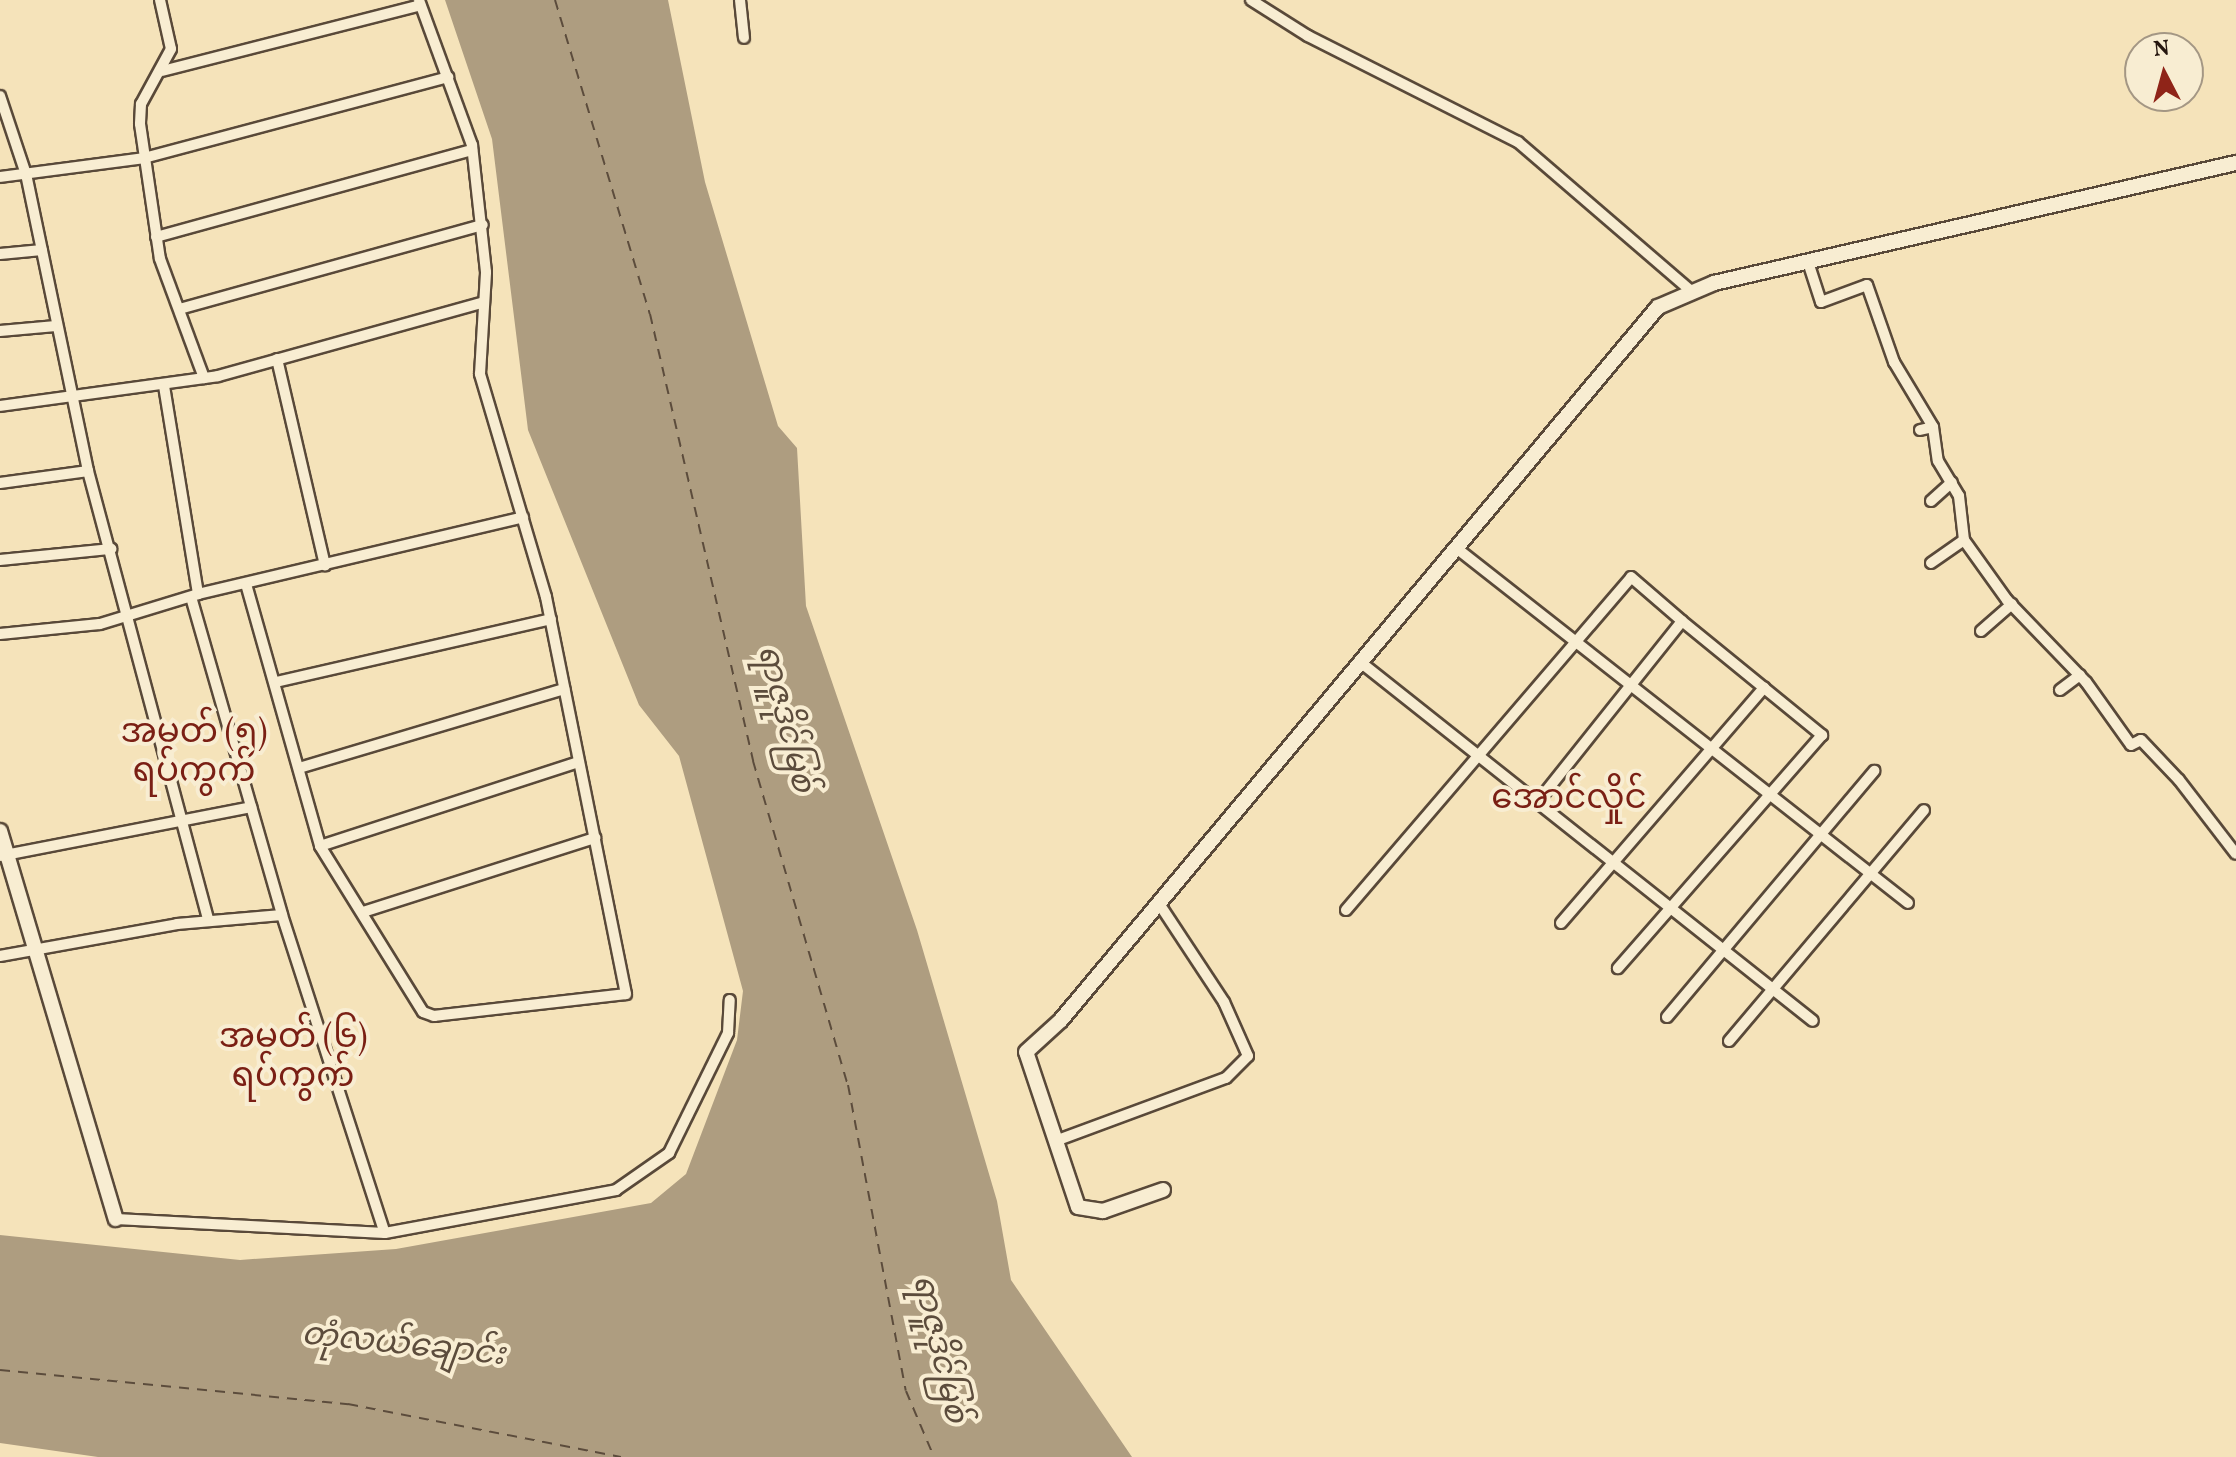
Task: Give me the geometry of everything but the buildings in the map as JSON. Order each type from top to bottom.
[{"type":"street","points":[[160,0],[171,49],[162,71],[141,104],[144,158],[163,272],[183,308],[204,378]]},
{"type":"street","points":[[740,0],[744,38]]},
{"type":"street","points":[[1251,0],[1321,43],[1518,142],[1691,291]]},
{"type":"street","points":[[162,71],[419,2],[472,150],[483,225],[480,374],[551,619],[578,762],[628,984],[620,997],[427,1015],[320,846],[246,584]]},
{"type":"street","points":[[0,177],[144,158],[448,77]]},
{"type":"street","points":[[1,100],[26,174],[70,398],[88,471],[208,920]]},
{"type":"street","points":[[156,237],[472,150]]},
{"type":"street","points":[[1163,1190],[1103,1211],[1078,1207],[1058,1140],[1040,1105],[1026,1052],[1158,902],[1658,307],[1691,291],[2236,163]]},
{"type":"street","points":[[183,308],[483,225]]},
{"type":"street","points":[[0,254],[42,250]]},
{"type":"street","points":[[1808,262],[1821,302],[1867,285],[1894,362],[1933,427],[1938,461],[1952,482],[1964,540],[2012,604],[2080,675],[2131,745],[2141,740],[2236,854]]},
{"type":"street","points":[[0,406],[164,386],[204,378],[482,303]]},
{"type":"street","points":[[0,331],[56,326]]},
{"type":"street","points":[[277,359],[325,565]]},
{"type":"street","points":[[164,386],[194,596],[282,915],[385,1233]]},
{"type":"street","points":[[1920,430],[1933,427]]},
{"type":"street","points":[[0,483],[88,471]]},
{"type":"street","points":[[1931,501],[1952,482]]},
{"type":"street","points":[[0,634],[127,617],[194,596],[523,517]]},
{"type":"street","points":[[1931,563],[1964,540]]},
{"type":"street","points":[[1455,547],[1572,645],[1908,903]]},
{"type":"street","points":[[0,560],[111,549]]},
{"type":"street","points":[[1346,910],[1476,754],[1631,577],[1822,735],[1618,968]]},
{"type":"street","points":[[1981,631],[2012,604]]},
{"type":"street","points":[[276,682],[551,619]]},
{"type":"street","points":[[1536,804],[1682,621]]},
{"type":"street","points":[[1359,661],[1813,1021]]},
{"type":"street","points":[[2060,690],[2080,675]]},
{"type":"street","points":[[1561,923],[1764,688]]},
{"type":"street","points":[[299,768],[564,689]]},
{"type":"street","points":[[320,846],[578,762]]},
{"type":"street","points":[[1667,1017],[1874,771]]},
{"type":"street","points":[[4,855],[251,807]]},
{"type":"street","points":[[1729,1041],[1874,876],[1924,810]]},
{"type":"street","points":[[0,831],[4,855],[37,948],[116,1219],[385,1233],[616,1190],[657,1167],[728,1033],[730,1000]]},
{"type":"street","points":[[363,912],[595,838]]},
{"type":"street","points":[[1058,1140],[1226,1078],[1248,1056],[1224,1002],[1158,902]]},
{"type":"street","points":[[0,956],[208,920],[282,915]]},
{"type":"water","points":[[445,0],[668,0],[705,182],[778,426],[797,448],[806,606],[917,930],[997,1201],[1011,1280],[1132,1457],[98,1457],[0,1443],[0,1235],[240,1260],[396,1249],[651,1203],[686,1174],[737,1040],[743,991],[679,756],[639,705],[528,430],[492,139]]},
{"type":"ferry route","points":[[555,0],[650,314],[753,761],[848,1085],[906,1391],[934,1457]]},
{"type":"ferry route","points":[[0,1370],[348,1404],[621,1457]]},
{"type":"district","name":"အမှတ် (၅) ရပ်ကွက်","points":[[194,752]]},
{"type":"district","name":"အောင်လှိုင်","points":[[1569,800]]},
{"type":"district","name":"အမှတ် (၆) ရပ်ကွက်","points":[[293,1058]]},
{"type":"water label","name":"ရာဇူဒိုင်မြစ်","points":[[784,719]]},
{"type":"water label","name":"တုံလယ်ချောင်း","points":[[403,1346]]},
{"type":"water label","name":"ရာဇူဒိုင်မြစ်","points":[[938,1349]]}]
